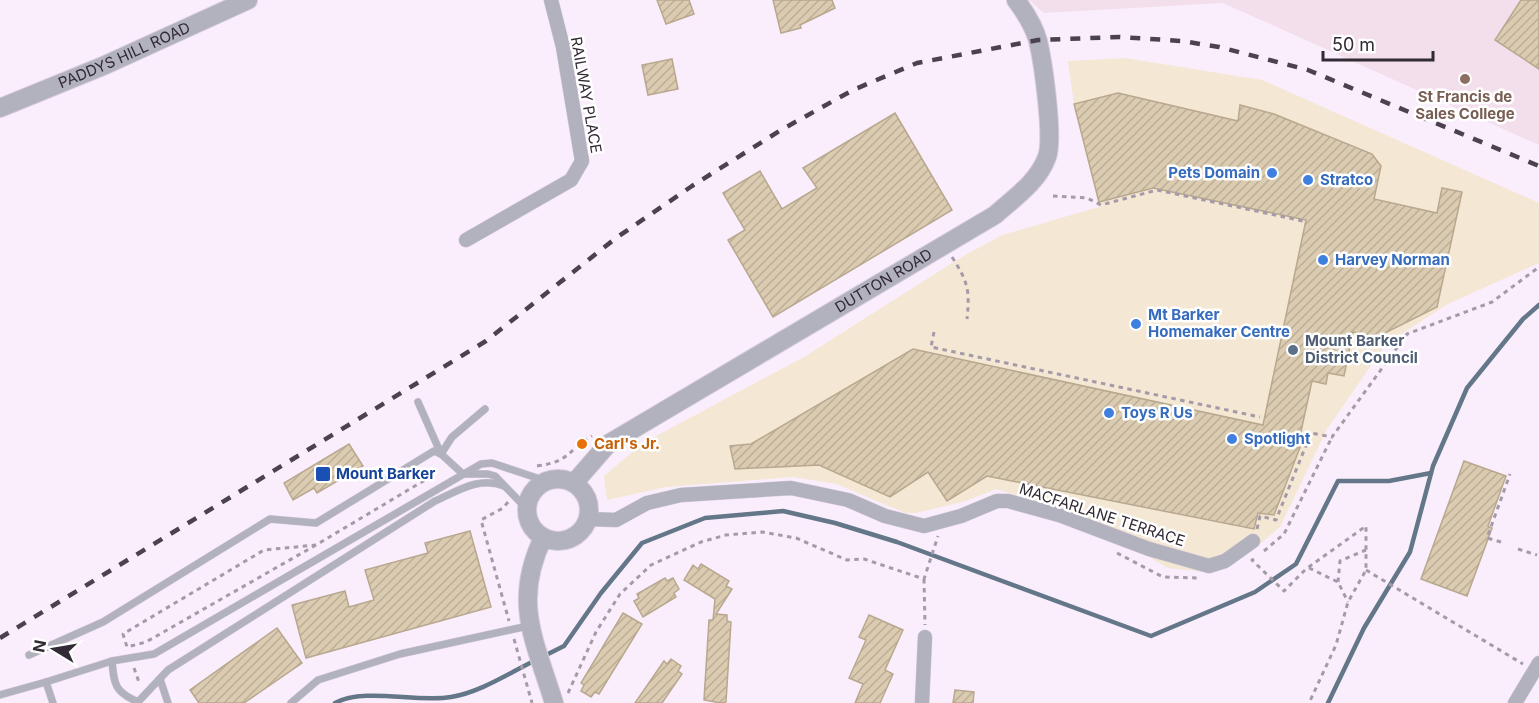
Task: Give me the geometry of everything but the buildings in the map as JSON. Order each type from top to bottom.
[{"type":"street","name":"PADDYS HILL ROAD","points":[[0,108],[103,66],[248,0]]},
{"type":"street","name":"RAILWAY PLACE","points":[[466,240],[571,180],[582,161],[563,47],[551,0]]},
{"type":"street","name":"DUTTON ROAD","points":[[573,483],[608,444],[995,215],[1032,183],[1048,156],[1049,132],[1038,40],[1026,14],[1016,0]]},
{"type":"street","points":[[560,479],[573,483],[588,501],[588,519],[584,527],[570,539],[561,542],[543,538],[532,529],[526,508],[531,494],[546,481],[560,479]]},
{"type":"street","name":"MACFARLANE TERRACE","points":[[588,519],[616,520],[647,503],[681,495],[791,488],[848,500],[885,516],[924,526],[961,516],[997,501],[1008,501],[1059,515],[1149,549],[1209,566],[1225,561],[1253,541]]},
{"type":"street","points":[[543,538],[530,568],[526,606],[546,676],[561,701]]},
{"type":"street","points":[[922,703],[925,637]]},
{"type":"street","points":[[1515,703],[1536,667]]},
{"type":"lane","points":[[418,402],[441,454]]},
{"type":"lane","points":[[441,454],[452,437],[485,409]]},
{"type":"lane","points":[[29,655],[103,622],[270,519],[316,523],[434,451],[441,454],[464,474],[492,475],[526,508]]},
{"type":"lane","points":[[0,695],[112,661],[154,654],[464,474],[488,463],[546,481]]},
{"type":"lane","points":[[112,661],[114,682],[123,696],[138,702],[168,670],[435,501],[465,486],[484,482],[506,487]]},
{"type":"lane","points":[[291,703],[318,680],[400,654],[533,634]]},
{"type":"lane","points":[[160,679],[168,703]]},
{"type":"lane","points":[[46,682],[53,703]]},
{"type":"path","points":[[1053,196],[1087,198],[1101,205],[1157,190],[1303,221]]},
{"type":"path","points":[[952,257],[967,281],[970,298],[967,319]]},
{"type":"path","points":[[1242,566],[1284,534],[1332,437],[1407,334],[1492,302],[1539,267]]},
{"type":"path","points":[[934,332],[931,347],[1260,417]]},
{"type":"path","points":[[1253,541],[1260,516],[1276,520],[1311,433],[1332,437]]},
{"type":"path","points":[[316,544],[264,550],[123,634],[127,646],[146,642],[316,544],[435,474]]},
{"type":"path","points":[[1501,542],[1487,538],[1510,474]]},
{"type":"path","points":[[1252,560],[1284,591],[1308,567],[1366,526],[1366,570],[1348,603],[1336,645],[1308,703]]},
{"type":"path","points":[[561,701],[620,594],[651,565],[701,542],[726,535],[762,532],[796,538],[847,560],[864,559],[924,579]]},
{"type":"path","points":[[925,637],[924,579],[938,536],[946,533]]},
{"type":"path","points":[[1348,603],[1338,582],[1340,561],[1366,549]]},
{"type":"path","points":[[1518,549],[1537,555]]},
{"type":"path","points":[[1113,551],[1163,577],[1183,580],[1203,578]]},
{"type":"path","points":[[1308,567],[1338,582]]},
{"type":"path","points":[[1366,570],[1536,667]]},
{"type":"path","points":[[519,658],[532,703]]},
{"type":"path","points":[[134,667],[140,687]]},
{"type":"shaded area","name":"St Francis de Sales College","points":[[1029,0],[1539,0],[1539,145],[1223,3],[1044,13]]},
{"type":"shaded area","name":"Mt Barker Homemaker Centre","points":[[1125,58],[1262,80],[1539,203],[1539,263],[1448,304],[1386,344],[1327,429],[1280,527],[1254,549],[1213,573],[1168,568],[1068,511],[996,489],[966,501],[916,513],[905,513],[837,484],[792,477],[666,487],[607,500],[604,476],[643,443],[804,357],[960,258],[1002,235],[1099,207],[1074,104],[1068,61]]},
{"type":"waterway","points":[[1328,703],[1364,628],[1410,552],[1433,466],[1467,388],[1523,319],[1539,305]]},
{"type":"waterway","points":[[544,656],[564,646],[601,593],[642,543],[705,518],[783,511],[835,523],[897,542],[1151,636],[1255,592],[1296,564],[1338,481],[1389,481],[1431,473]]},
{"type":"waterway","points":[[335,703],[361,696],[437,698],[462,695],[484,687],[536,660]]},
{"type":"railway","points":[[0,638],[486,341],[616,238],[692,186],[781,130],[853,90],[917,63],[1038,40],[1120,37],[1182,41],[1219,47],[1308,70],[1539,166]]},
{"type":"place","name":"St Francis de Sales College","points":[[1465,79]]},
{"type":"place","name":"Pets Domain","points":[[1272,173]]},
{"type":"place","name":"Stratco","points":[[1308,180]]},
{"type":"place","name":"Harvey Norman","points":[[1323,260]]},
{"type":"place","name":"Mt Barker Homemaker Centre","points":[[1136,324]]},
{"type":"place","name":"Mount Barker District Council","points":[[1293,350]]},
{"type":"place","name":"Toys R Us","points":[[1109,413]]},
{"type":"place","name":"Spotlight","points":[[1232,439]]},
{"type":"place","name":"Carl's Jr.","points":[[582,444]]},
{"type":"place","name":"Mount Barker","points":[[323,474]]}]
